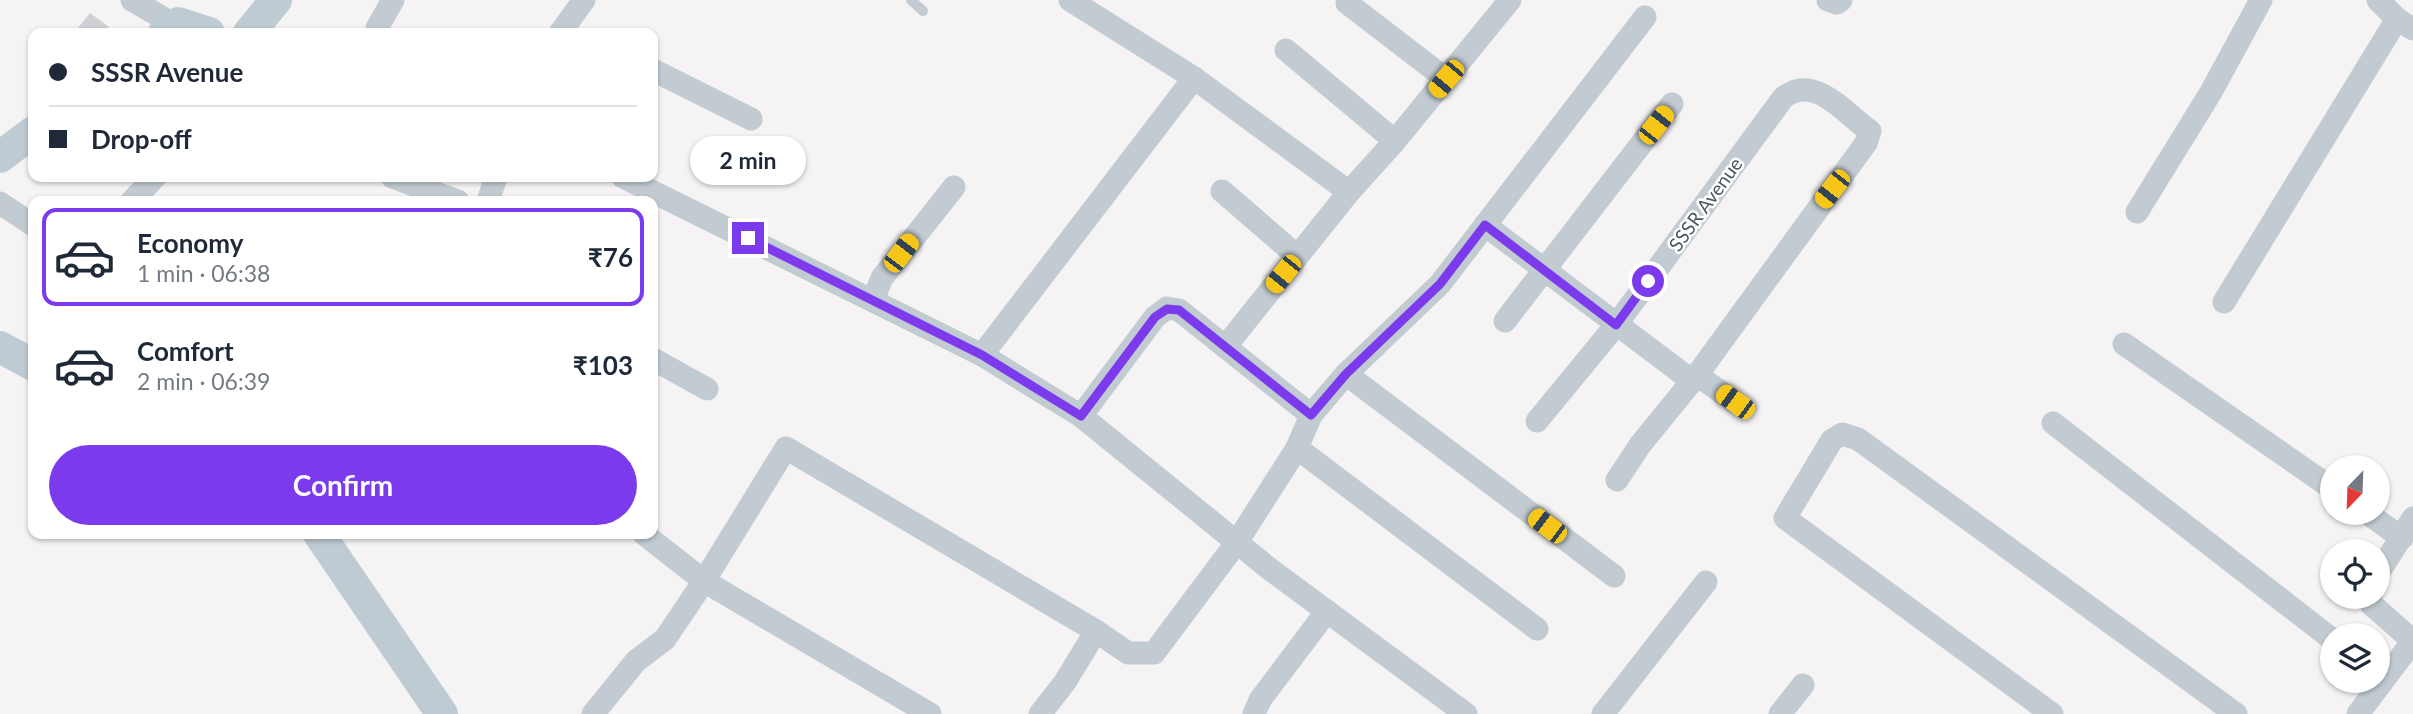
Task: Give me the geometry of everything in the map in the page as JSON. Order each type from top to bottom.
[{"type":"street","points":[[132,0],[169,28]]},
{"type":"street","points":[[253,28],[276,0]]},
{"type":"street","points":[[377,28],[393,0]]},
{"type":"street","points":[[570,28],[584,0]]},
{"type":"street","points":[[1070,0],[1194,78],[1349,192]]},
{"type":"street","points":[[1828,0],[1838,3],[1842,0]]},
{"type":"street","points":[[2137,212],[2211,92],[2261,0]]},
{"type":"street","points":[[2224,302],[2405,24],[2378,0]]},
{"type":"street","points":[[1225,347],[1349,192],[1446,79],[1503,2]]},
{"type":"street","points":[[1347,3],[1446,79]]},
{"type":"street","points":[[593,714],[636,661],[665,639],[786,448],[1096,631],[1128,653],[1154,653],[1237,542],[1297,448],[1311,415],[1346,374],[1440,284],[1645,17]]},
{"type":"street","points":[[171,28],[178,23],[194,28]]},
{"type":"street","points":[[1286,50],[1395,141]]},
{"type":"street","points":[[658,73],[751,120]]},
{"type":"street","points":[[982,355],[1194,78]]},
{"type":"street","name":"SSSR Avenue","points":[[1537,421],[1616,325],[1783,98],[1799,89],[1822,93],[1870,131],[1863,149],[1816,209],[1697,375]]},
{"type":"street","points":[[1505,321],[1672,104]]},
{"type":"street","points":[[0,157],[28,136]]},
{"type":"street","points":[[137,196],[150,182]]},
{"type":"street","points":[[406,182],[444,196]]},
{"type":"street","points":[[634,182],[982,355],[1081,416],[1237,542],[1465,714]]},
{"type":"street","points":[[873,300],[888,270],[954,187]]},
{"type":"street","points":[[1222,191],[1297,256]]},
{"type":"street","points":[[0,202],[28,222]]},
{"type":"street","points":[[1485,225],[1691,380],[1697,375]]},
{"type":"street","points":[[1081,416],[1155,317],[1167,309],[1179,310],[1311,415]]},
{"type":"street","points":[[2124,344],[2320,480]]},
{"type":"street","points":[[0,347],[28,362]]},
{"type":"street","points":[[658,362],[707,389]]},
{"type":"street","points":[[1346,374],[1614,576]]},
{"type":"street","points":[[1697,375],[1735,402]]},
{"type":"street","points":[[1617,480],[1640,445],[1697,375]]},
{"type":"street","points":[[2053,423],[2320,630]]},
{"type":"street","points":[[2052,714],[1786,518],[1832,440],[1842,434],[1858,439],[2236,714]]},
{"type":"street","points":[[1297,448],[1537,629]]},
{"type":"street","points":[[2390,521],[2408,528],[2390,556]]},
{"type":"street","points":[[322,539],[442,714]]},
{"type":"street","points":[[650,539],[704,581],[930,714]]},
{"type":"street","points":[[1604,714],[1706,582]]},
{"type":"street","points":[[2377,609],[2413,640],[2390,667]]},
{"type":"street","points":[[1254,714],[1260,700],[1327,611]]},
{"type":"street","points":[[1040,714],[1065,682],[1096,631]]},
{"type":"street","points":[[1780,714],[1803,685]]},
{"type":"street","points":[[2358,714],[2371,693]]},
{"type":"lane","points":[[911,0],[923,11]]},
{"type":"building","points":[[90,13],[109,27],[108,28],[78,28]]},
{"type":"route","points":[[748,238],[982,355],[1081,416],[1155,317],[1167,309],[1179,310],[1311,415],[1346,374],[1440,284],[1485,225],[1616,325],[1648,281]]}]
